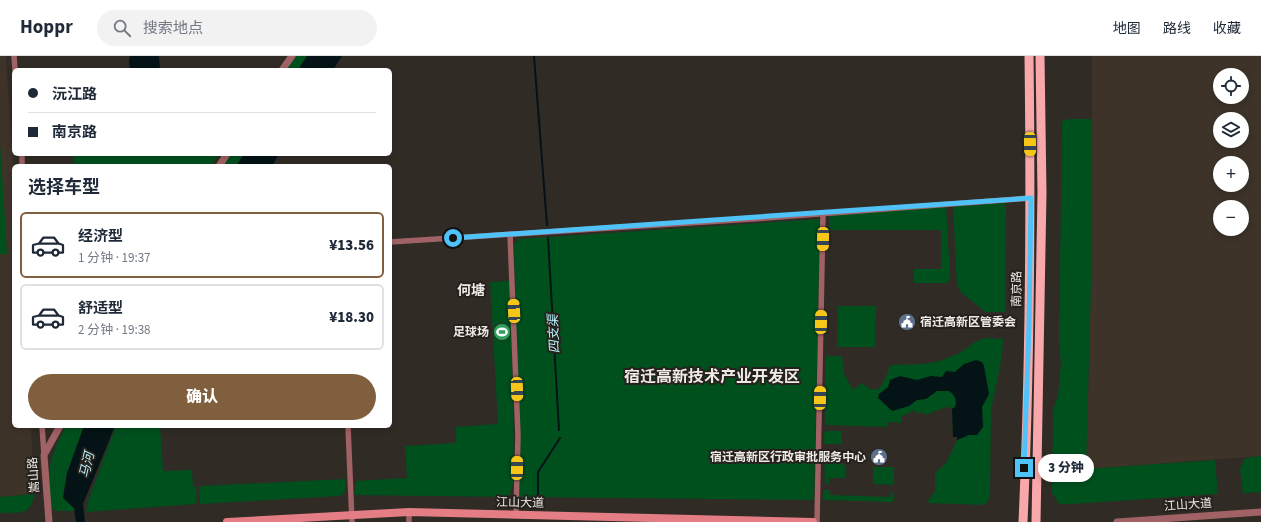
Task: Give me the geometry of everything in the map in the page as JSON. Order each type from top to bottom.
[{"type":"main road","name":"南京路","points":[[1022,522],[1029,325],[1031,198],[1029,56]]},
{"type":"main road","name":"南京路","points":[[1036,522],[1042,193],[1040,56]]},
{"type":"main road","name":"江山大道","points":[[227,522],[352,518],[409,512],[813,522]]},
{"type":"street","points":[[14,56],[15,68]]},
{"type":"street","points":[[283,68],[292,56]]},
{"type":"street","points":[[392,242],[1031,198]]},
{"type":"street","points":[[817,522],[823,213]]},
{"type":"street","points":[[510,234],[518,436],[516,514]]},
{"type":"street","name":"嵩山路","points":[[42,428],[49,522]]},
{"type":"street","points":[[44,455],[59,428]]},
{"type":"street","points":[[348,428],[352,518]]},
{"type":"street","points":[[409,512],[409,522]]},
{"type":"street","name":"江山大道","points":[[1117,522],[1261,512]]},
{"type":"shaded area","points":[[0,56],[6,56],[13,164],[12,428],[31,428],[35,494],[0,497]]},
{"type":"shaded area","points":[[1092,56],[1261,56],[1261,456],[1086,469],[1092,247]]},
{"type":"green space","points":[[295,56],[307,56],[299,68],[287,68]]},
{"type":"green space","points":[[1069,119],[1092,119],[1092,247],[1086,469],[1215,460],[1218,494],[1059,504],[1052,493],[1053,410],[1058,396],[1061,363],[1059,343],[1062,121]]},
{"type":"green space","points":[[0,143],[7,254],[0,254]]},
{"type":"green space","points":[[73,156],[218,156],[212,164],[74,164]]},
{"type":"green space","points":[[229,156],[243,156],[237,164],[224,164]]},
{"type":"green space","points":[[1004,203],[1006,207],[1005,312],[985,312],[961,292],[957,286],[953,206]]},
{"type":"green space","points":[[946,206],[950,275],[950,279],[947,283],[914,283],[914,269],[941,269],[941,230],[829,230],[829,214]]},
{"type":"green space","points":[[820,219],[814,500],[520,497],[514,244],[519,239]]},
{"type":"green space","points":[[509,281],[512,347],[514,481],[509,497],[354,495],[356,481],[407,478],[405,446],[456,443],[456,427],[498,424],[490,282]]},
{"type":"green space","points":[[838,306],[876,306],[875,347],[837,347]]},
{"type":"green space","points":[[985,338],[1003,339],[1002,356],[991,411],[990,496],[988,501],[983,505],[928,503],[929,499],[935,492],[935,473],[946,463],[957,440],[957,437],[953,437],[952,408],[946,407],[925,415],[923,412],[917,414],[915,410],[902,416],[901,423],[887,422],[887,427],[825,425],[825,359],[827,356],[842,356],[844,374],[853,390],[862,383],[869,388],[875,389],[879,388],[885,380],[891,365],[923,364],[940,361],[960,353],[975,342]]},
{"type":"green space","points":[[65,428],[83,428],[67,473],[63,497],[75,511],[56,511],[51,508],[49,474],[52,457]]},
{"type":"green space","points":[[115,428],[160,428],[163,471],[192,470],[193,487],[196,487],[197,501],[195,504],[86,512],[89,498]]},
{"type":"green space","points":[[827,431],[842,431],[842,444],[824,444],[824,433]]},
{"type":"green space","points":[[824,452],[841,453],[841,464],[845,465],[845,478],[829,478],[829,484],[825,483]]},
{"type":"green space","points":[[1261,456],[1261,492],[1243,493],[1240,469],[1245,458]]},
{"type":"green space","points":[[873,467],[894,467],[894,485],[873,484]]},
{"type":"green space","points":[[346,479],[345,492],[340,496],[200,504],[199,486]]},
{"type":"green space","points":[[830,490],[830,495],[890,497],[891,492],[894,492],[893,502],[823,500],[823,491]]},
{"type":"green space","points":[[35,494],[30,507],[27,510],[19,513],[0,513],[0,497]]},
{"type":"water","points":[[130,56],[159,56],[160,68],[130,68]]},
{"type":"water","points":[[307,56],[342,56],[334,68],[299,68]]},
{"type":"water","points":[[243,156],[278,156],[273,164],[237,164]]},
{"type":"water","points":[[976,360],[982,362],[984,366],[989,394],[982,407],[983,427],[977,435],[969,435],[957,440],[957,437],[953,437],[952,409],[955,407],[956,400],[953,394],[949,391],[937,391],[926,399],[917,400],[909,406],[892,411],[878,398],[879,394],[888,387],[890,380],[900,376],[917,380],[931,376],[942,377],[946,371],[955,372],[964,364]]},
{"type":"water","name":"马河","points":[[83,428],[114,428],[83,504],[85,522],[76,522],[74,508],[63,498],[67,473]]},
{"type":"waterway","name":"四支渠","points":[[534,56],[547,225]]},
{"type":"waterway","name":"四支渠","points":[[548,238],[559,430]]},
{"type":"waterway","name":"四支渠","points":[[538,497],[538,472],[560,438]]},
{"type":"place","name":"宿迁高新区管委会","points":[[907,322]]},
{"type":"place","name":"足球场","points":[[502,332]]},
{"type":"place","name":"宿迁高新区行政审批服务中心","points":[[879,457]]},
{"type":"district","name":"何塘","points":[[471,291]]},
{"type":"district","name":"宿迁高新技术产业开发区","points":[[712,377]]},
{"type":"route","points":[[453,238],[766,218],[1031,198],[1029,325],[1024,468]]}]
